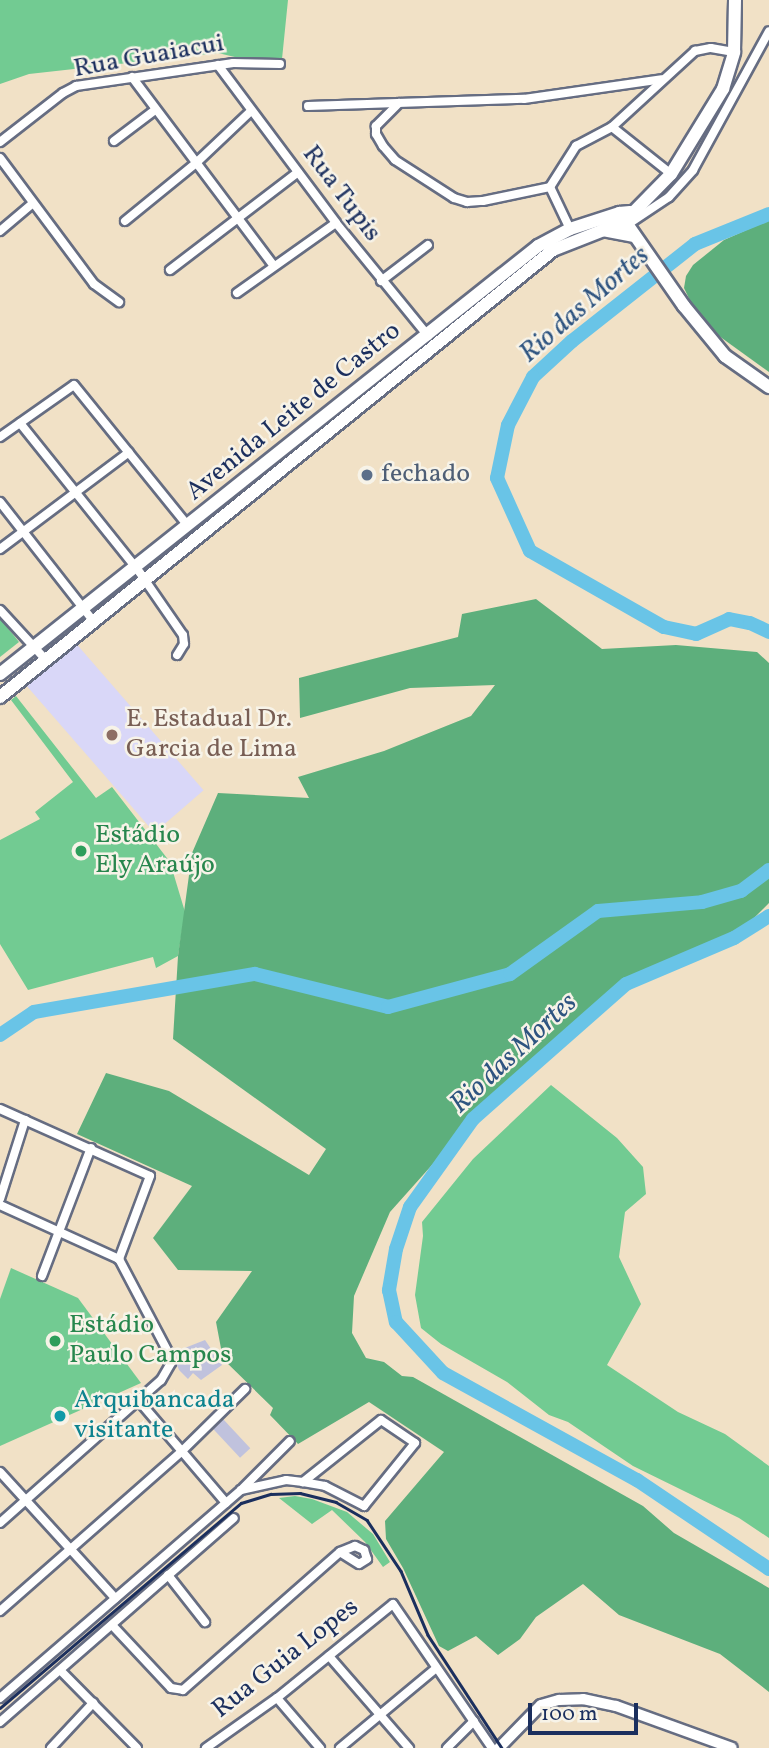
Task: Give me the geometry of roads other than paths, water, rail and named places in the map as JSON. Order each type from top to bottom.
[{"type":"main road","name":"Avenida Leite de Castro","points":[[0,674],[32,646],[84,609],[431,339],[553,250],[603,230],[629,225],[671,174],[723,89],[734,52],[734,0]]},
{"type":"main road","name":"Avenida Leite de Castro","points":[[0,698],[146,581],[528,253],[570,229],[629,225]]},
{"type":"main road","points":[[629,225],[684,306],[725,356],[769,387]]},
{"type":"main road","points":[[499,1748],[541,1705],[559,1700],[583,1699],[616,1706],[732,1748]]},
{"type":"street","points":[[629,225],[668,197],[693,170],[769,31]]},
{"type":"street","points":[[399,103],[380,120],[376,134],[395,160],[454,198],[467,202],[483,201],[550,187],[576,146],[612,127],[662,79],[703,48],[734,52]]},
{"type":"street","name":"Rua Guaiacui","points":[[0,142],[69,90],[132,77],[233,62],[280,64]]},
{"type":"street","name":"Rua Tupis","points":[[218,65],[250,112],[381,281],[431,339]]},
{"type":"street","points":[[132,77],[274,266]]},
{"type":"street","points":[[308,106],[524,99],[662,79]]},
{"type":"street","points":[[114,141],[155,110]]},
{"type":"street","points":[[125,221],[196,163],[250,112]]},
{"type":"street","points":[[612,127],[671,174]]},
{"type":"street","points":[[0,158],[94,284],[119,302]]},
{"type":"street","points":[[170,270],[298,172]]},
{"type":"street","points":[[550,187],[570,229]]},
{"type":"street","points":[[0,230],[33,204]]},
{"type":"street","points":[[237,293],[336,223]]},
{"type":"street","points":[[381,281],[428,245]]},
{"type":"street","points":[[0,437],[74,385],[188,526]]},
{"type":"street","points":[[20,423],[146,581],[183,635],[184,644],[177,655]]},
{"type":"street","points":[[0,549],[129,452]]},
{"type":"street","points":[[0,502],[94,622]]},
{"type":"street","points":[[0,610],[46,660]]},
{"type":"street","points":[[0,1109],[150,1176],[119,1259]]},
{"type":"street","points":[[0,1199],[25,1120]]},
{"type":"street","points":[[42,1276],[91,1148]]},
{"type":"street","points":[[0,1205],[58,1234],[119,1259],[169,1354],[171,1363],[161,1380],[139,1401],[0,1523]]},
{"type":"street","points":[[0,1611],[71,1551],[246,1389]]},
{"type":"street","points":[[139,1401],[226,1503]]},
{"type":"street","points":[[241,1490],[286,1480],[303,1482],[325,1486],[364,1506],[415,1443],[381,1420],[303,1482]]},
{"type":"street","points":[[0,1698],[241,1490],[290,1441]]},
{"type":"street","points":[[0,1472],[115,1598]]},
{"type":"street","points":[[0,1722],[234,1518]]},
{"type":"street","points":[[112,1625],[177,1691],[183,1690],[340,1552]]},
{"type":"street","points":[[168,1575],[205,1622]]},
{"type":"street","name":"Rua Guia Lopes","points":[[212,1746],[277,1698],[393,1604],[435,1669]]},
{"type":"street","points":[[329,1656],[410,1748]]},
{"type":"street","points":[[340,1748],[378,1713],[435,1669],[492,1748]]},
{"type":"street","points":[[61,1671],[137,1748]]},
{"type":"street","points":[[277,1698],[320,1748]]},
{"type":"street","points":[[51,1748],[93,1703]]},
{"type":"street","points":[[447,1748],[474,1721]]},
{"type":"waterway","name":"Rio das Mortes","points":[[769,214],[695,244],[572,341],[533,377],[508,425],[497,478],[530,551],[664,627],[696,634],[729,619],[750,623],[769,632]]},
{"type":"waterway","points":[[0,1035],[34,1012],[255,974],[388,1007],[510,974],[598,911],[702,902],[741,891],[769,870]]},
{"type":"waterway","name":"Rio das Mortes","points":[[769,916],[734,938],[626,984],[473,1119],[410,1207],[396,1249],[389,1290],[396,1322],[443,1373],[637,1480],[769,1569]]},
{"type":"railway","points":[[0,1708],[241,1503],[271,1494],[300,1493],[336,1502],[367,1520],[401,1571],[428,1635],[502,1748]]},
{"type":"place","name":"fechado","points":[[367,475]]},
{"type":"place","name":"E. Estadual Dr. Garcia de Lima","points":[[112,735]]},
{"type":"place","name":"Estádio Ely Araújo","points":[[81,851]]},
{"type":"place","name":"Estádio Paulo Campos","points":[[55,1341]]},
{"type":"place","name":"Arquibancada visitante","points":[[60,1416]]}]
